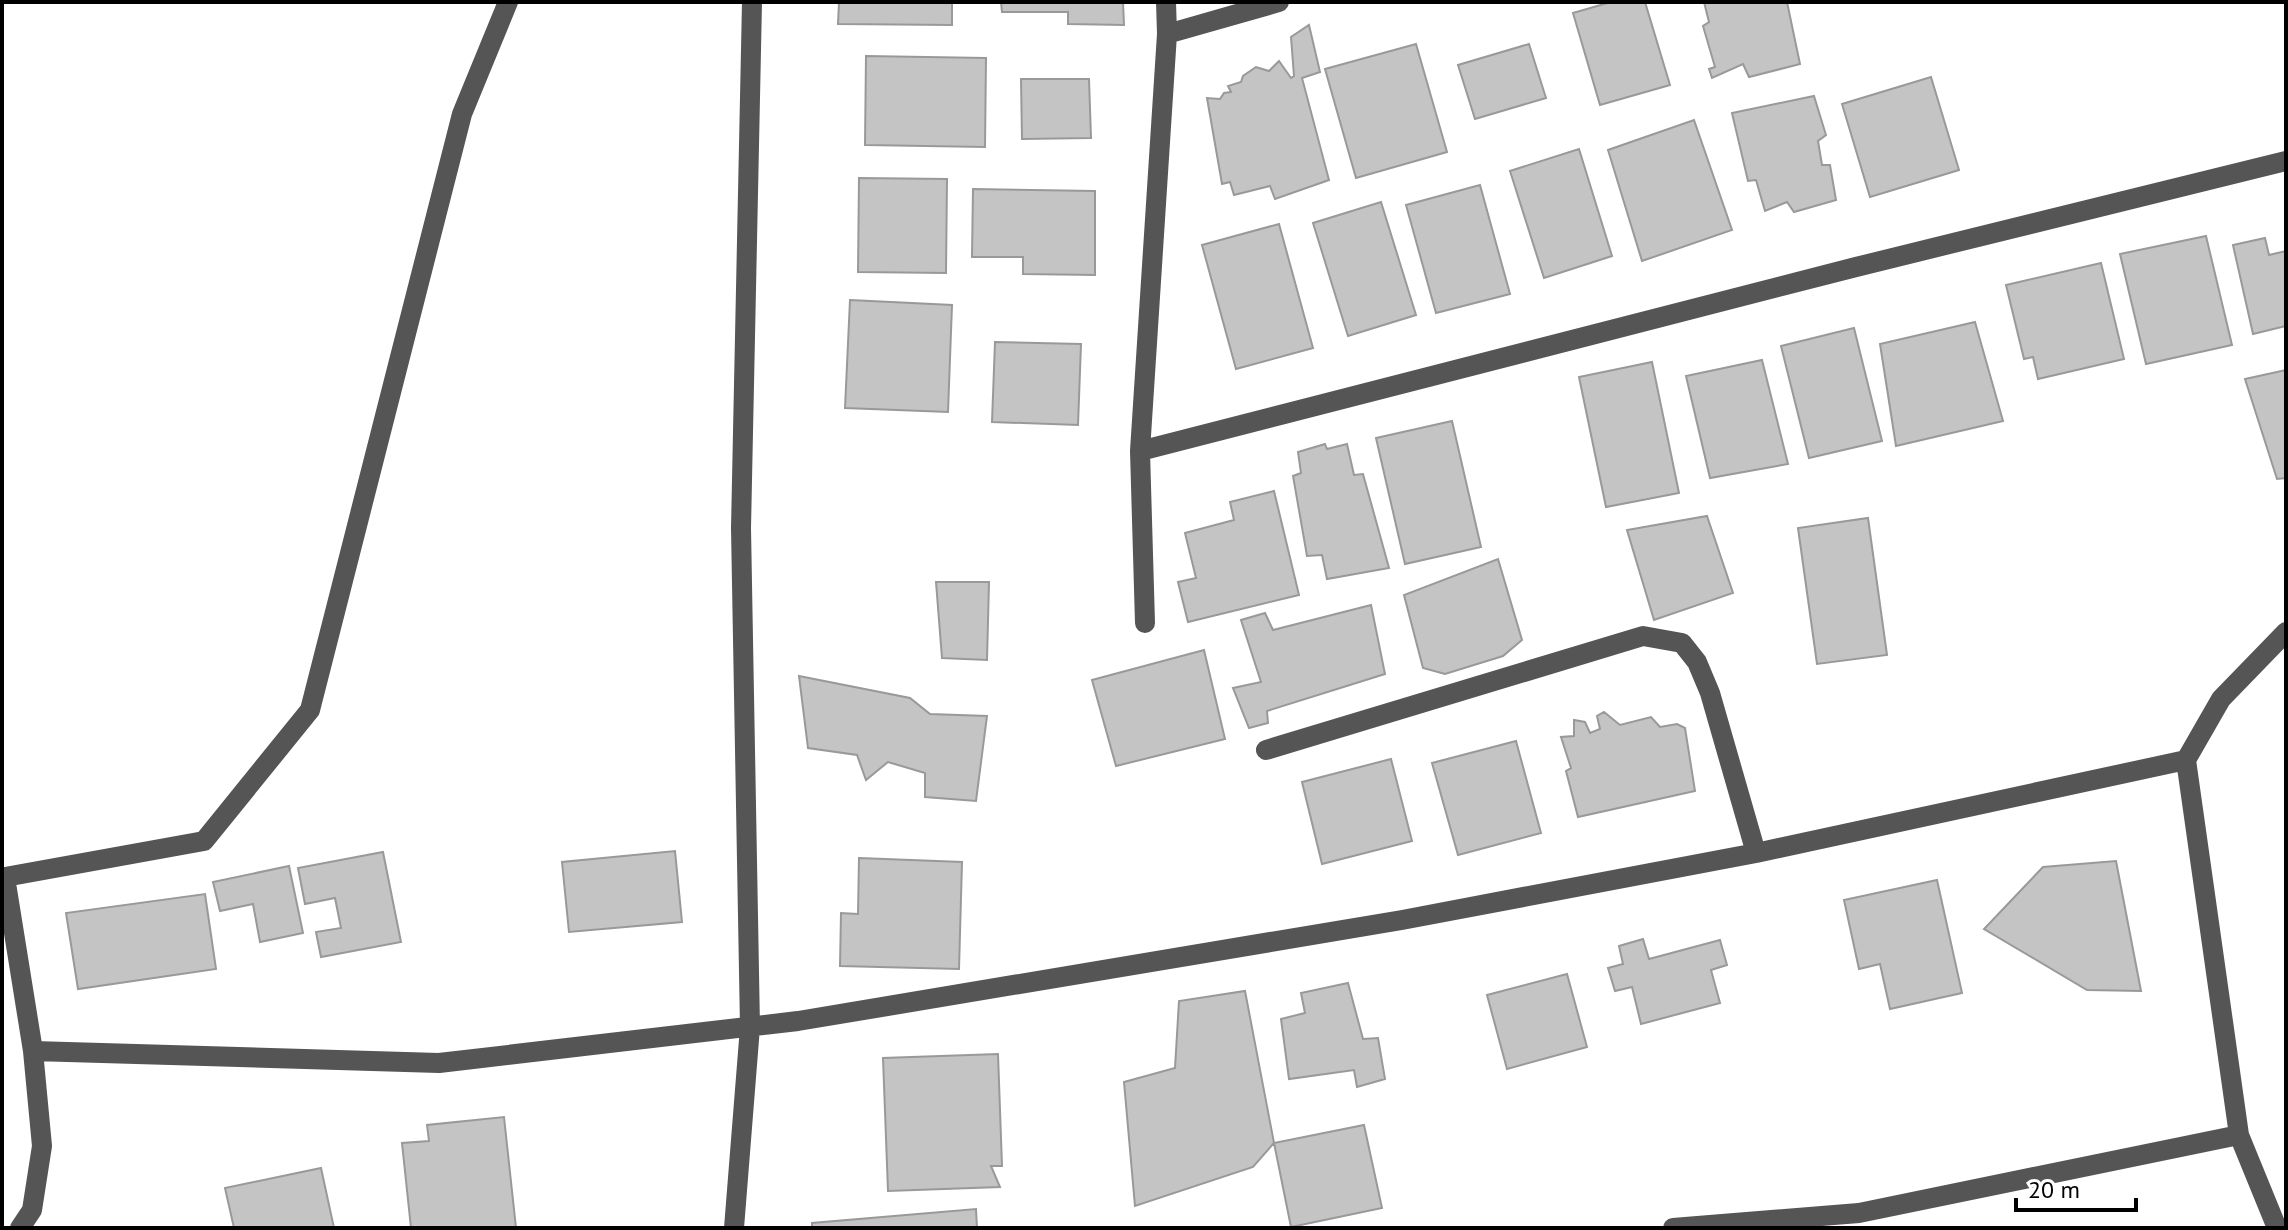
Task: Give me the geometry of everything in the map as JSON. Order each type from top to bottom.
[{"type":"street","points":[[20,1228],[32,1210],[42,1146],[33,1051],[5,877],[204,841],[310,710],[462,114],[508,2]]},
{"type":"street","points":[[734,1228],[750,1027],[741,528],[752,2]]},
{"type":"street","points":[[1145,623],[1140,451],[1167,34],[1166,2]]},
{"type":"street","points":[[1167,34],[1279,2]]},
{"type":"street","points":[[1140,451],[1856,267],[2286,161]]},
{"type":"street","points":[[2277,1228],[2239,1135],[2186,760],[2221,699],[2286,632]]},
{"type":"street","points":[[1266,750],[1643,636],[1682,643],[1697,662],[1710,693],[1756,853]]},
{"type":"street","points":[[33,1051],[439,1063],[813,1019],[1402,920],[1756,853],[2186,760]]},
{"type":"street","points":[[1673,1228],[1859,1213],[2239,1135]]},
{"type":"building","points":[[839,2],[952,2],[952,25],[838,24]]},
{"type":"building","points":[[1001,2],[1123,2],[1124,25],[1068,24],[1068,12],[1002,12]]},
{"type":"building","points":[[1611,2],[1645,2],[1670,85],[1600,105],[1573,13]]},
{"type":"building","points":[[1704,2],[1787,2],[1800,64],[1749,77],[1743,64],[1712,78],[1709,69],[1715,67],[1703,26],[1709,22]]},
{"type":"building","points":[[1309,25],[1320,72],[1302,78],[1329,180],[1275,199],[1270,186],[1234,195],[1230,182],[1222,184],[1207,98],[1220,99],[1224,93],[1231,92],[1228,86],[1241,82],[1243,76],[1256,67],[1269,71],[1279,61],[1291,78],[1294,76],[1291,37]]},
{"type":"building","points":[[1416,44],[1447,152],[1356,178],[1325,69]]},
{"type":"building","points":[[1529,44],[1546,98],[1475,119],[1458,65]]},
{"type":"building","points":[[866,56],[986,58],[985,147],[865,145]]},
{"type":"building","points":[[1931,77],[1959,170],[1870,197],[1842,104]]},
{"type":"building","points":[[1021,79],[1089,79],[1091,138],[1022,139]]},
{"type":"building","points":[[1814,96],[1826,135],[1818,141],[1822,165],[1830,165],[1836,200],[1794,212],[1787,202],[1765,211],[1756,180],[1748,181],[1732,113]]},
{"type":"building","points":[[1694,120],[1732,230],[1642,261],[1608,150]]},
{"type":"building","points":[[1579,149],[1612,256],[1544,278],[1510,171]]},
{"type":"building","points":[[859,178],[947,179],[946,273],[858,272]]},
{"type":"building","points":[[1480,185],[1510,294],[1436,313],[1406,205]]},
{"type":"building","points":[[973,189],[1095,191],[1095,275],[1023,274],[1023,257],[972,257]]},
{"type":"building","points":[[1381,202],[1416,315],[1348,336],[1313,223]]},
{"type":"building","points":[[1279,224],[1313,348],[1236,369],[1202,245]]},
{"type":"building","points":[[2206,236],[2232,345],[2146,364],[2120,254]]},
{"type":"building","points":[[2265,238],[2269,255],[2286,251],[2286,326],[2253,334],[2233,245]]},
{"type":"building","points":[[2101,263],[2124,359],[2038,379],[2033,357],[2024,359],[2006,285]]},
{"type":"building","points":[[850,300],[952,305],[948,412],[845,408]]},
{"type":"building","points":[[1975,322],[2003,421],[1896,446],[1880,344]]},
{"type":"building","points":[[1854,328],[1882,441],[1809,458],[1781,346]]},
{"type":"building","points":[[995,342],[1081,344],[1078,425],[992,422]]},
{"type":"building","points":[[1762,360],[1788,464],[1710,478],[1686,376]]},
{"type":"building","points":[[1652,362],[1679,493],[1606,507],[1579,377]]},
{"type":"building","points":[[2286,370],[2286,478],[2277,479],[2245,379]]},
{"type":"building","points":[[1452,421],[1481,547],[1405,564],[1376,438]]},
{"type":"building","points":[[1325,444],[1327,449],[1347,444],[1354,475],[1363,474],[1389,568],[1327,579],[1322,555],[1307,556],[1293,476],[1301,473],[1298,452]]},
{"type":"building","points":[[1274,491],[1299,595],[1188,622],[1178,582],[1196,578],[1185,533],[1234,520],[1230,502]]},
{"type":"building","points":[[1707,516],[1733,593],[1654,620],[1627,530]]},
{"type":"building","points":[[1868,518],[1887,655],[1817,664],[1798,528]]},
{"type":"building","points":[[1498,559],[1522,640],[1503,656],[1445,674],[1423,668],[1404,595]]},
{"type":"building","points":[[936,582],[989,582],[987,660],[942,658]]},
{"type":"building","points":[[1371,605],[1385,674],[1267,711],[1268,723],[1249,728],[1233,688],[1261,682],[1241,620],[1265,613],[1273,630]]},
{"type":"building","points":[[1204,650],[1225,739],[1116,766],[1092,680]]},
{"type":"building","points":[[799,676],[910,698],[930,714],[987,716],[976,801],[925,797],[925,773],[888,762],[866,780],[857,755],[808,748]]},
{"type":"building","points":[[1604,712],[1620,725],[1651,717],[1660,727],[1677,724],[1685,728],[1695,791],[1578,817],[1566,771],[1571,768],[1561,737],[1574,736],[1574,720],[1585,722],[1590,733],[1600,729],[1597,716]]},
{"type":"building","points":[[1516,741],[1541,833],[1458,855],[1432,763]]},
{"type":"building","points":[[1391,759],[1412,841],[1322,864],[1302,782]]},
{"type":"building","points":[[675,851],[682,922],[569,932],[562,862]]},
{"type":"building","points":[[383,852],[401,942],[321,957],[316,932],[341,928],[335,898],[305,904],[298,868]]},
{"type":"building","points":[[859,858],[962,862],[959,969],[840,966],[841,913],[858,914]]},
{"type":"building","points":[[2116,861],[2141,991],[2087,990],[1984,929],[2043,867]]},
{"type":"building","points":[[289,866],[303,933],[260,942],[253,904],[220,911],[213,882]]},
{"type":"building","points":[[1937,880],[1962,993],[1890,1009],[1880,964],[1859,969],[1844,900]]},
{"type":"building","points":[[205,894],[216,969],[78,989],[66,913]]},
{"type":"building","points":[[1643,939],[1649,959],[1720,940],[1727,965],[1711,970],[1720,1003],[1641,1024],[1632,987],[1615,991],[1608,968],[1623,964],[1619,946]]},
{"type":"building","points":[[1567,974],[1587,1047],[1507,1069],[1487,995]]},
{"type":"building","points":[[1348,983],[1363,1039],[1378,1038],[1385,1079],[1357,1087],[1354,1070],[1289,1079],[1281,1019],[1305,1013],[1301,993]]},
{"type":"building","points":[[1245,991],[1274,1143],[1253,1167],[1135,1206],[1124,1082],[1175,1068],[1179,1001]]},
{"type":"building","points":[[998,1054],[1002,1166],[991,1166],[1000,1187],[888,1191],[883,1058]]},
{"type":"building","points":[[504,1117],[516,1228],[411,1228],[402,1143],[429,1141],[427,1125]]},
{"type":"building","points":[[1364,1125],[1382,1208],[1291,1227],[1274,1143]]},
{"type":"building","points":[[321,1168],[334,1228],[234,1228],[225,1188]]},
{"type":"building","points":[[976,1209],[977,1228],[812,1228],[812,1223]]}]
